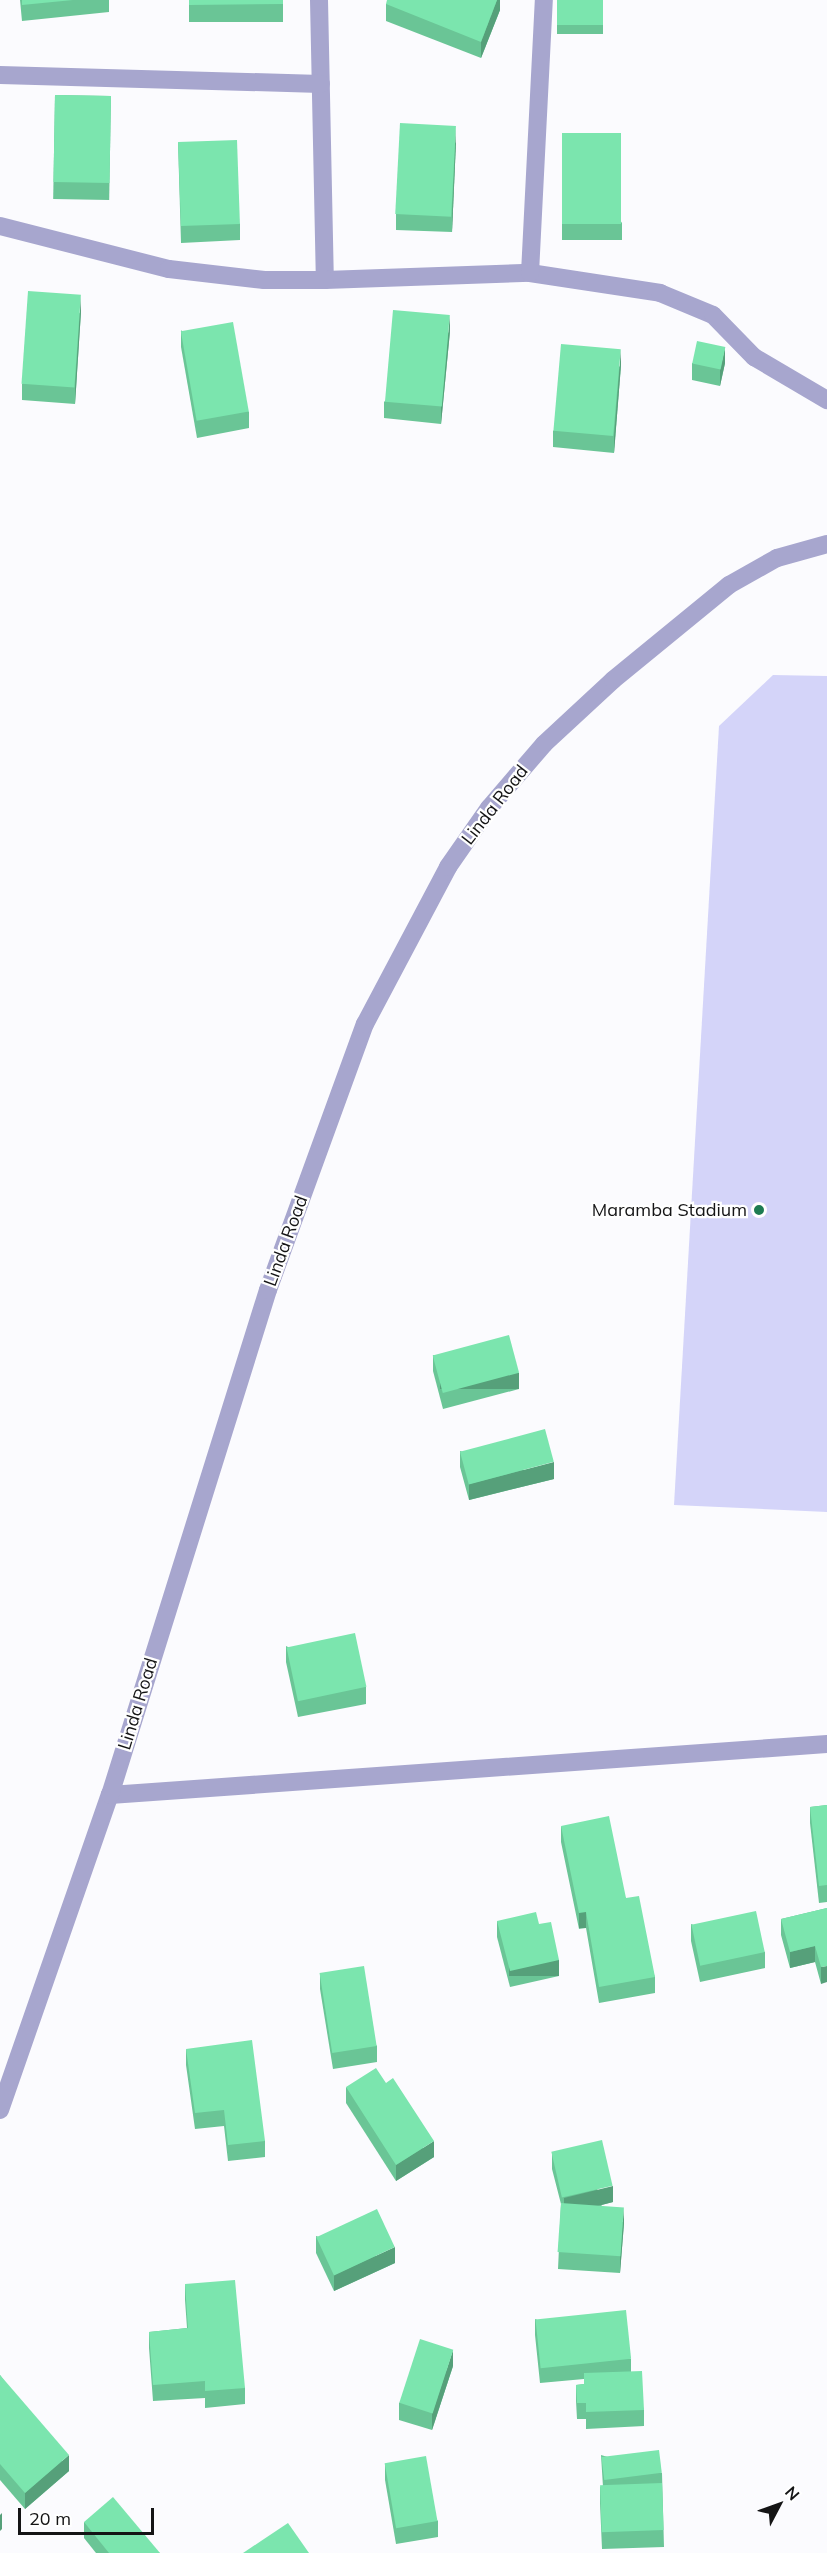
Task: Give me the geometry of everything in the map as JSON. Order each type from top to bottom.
[{"type":"street","points":[[318,0],[324,280]]},
{"type":"street","points":[[530,273],[544,0]]},
{"type":"street","points":[[0,75],[321,84]]},
{"type":"street","points":[[0,226],[169,269],[264,280],[530,273],[660,293],[712,315],[754,357],[827,400]]},
{"type":"street","name":"Linda Road","points":[[0,2110],[110,1795],[268,1290],[365,1024],[448,867],[489,808],[544,744],[621,673],[729,585],[777,558],[827,544]]},
{"type":"street","points":[[110,1795],[827,1744]]},
{"type":"shaded area","name":"Maramba Stadium","points":[[773,675],[827,676],[827,1512],[674,1505],[719,726]]},
{"type":"building","points":[[22,0],[73,0],[22,5]]},
{"type":"building","points":[[189,0],[283,0],[283,4],[189,5]]},
{"type":"building","points":[[387,0],[497,0],[481,42],[386,4]]},
{"type":"building","points":[[557,0],[603,0],[603,25],[557,25]]},
{"type":"building","points":[[55,95],[111,96],[109,183],[53,182]]},
{"type":"building","points":[[400,123],[456,126],[451,217],[395,214]]},
{"type":"building","points":[[562,133],[621,133],[621,224],[562,224]]},
{"type":"building","points":[[237,140],[240,224],[181,226],[178,142]]},
{"type":"building","points":[[28,291],[81,295],[74,387],[22,384]]},
{"type":"building","points":[[393,310],[450,315],[442,407],[385,402]]},
{"type":"building","points":[[233,322],[249,412],[197,421],[181,331]]},
{"type":"building","points":[[697,341],[725,347],[721,370],[692,363]]},
{"type":"building","points":[[561,344],[621,349],[613,436],[553,431]]},
{"type":"building","points":[[509,1335],[519,1373],[443,1393],[433,1355]]},
{"type":"building","points":[[545,1429],[554,1462],[469,1485],[460,1452]]},
{"type":"building","points":[[355,1633],[366,1687],[298,1701],[287,1648]]},
{"type":"building","points":[[827,1805],[827,1885],[819,1886],[810,1807]]},
{"type":"building","points":[[609,1816],[626,1898],[639,1896],[655,1977],[599,1987],[586,1912],[579,1913],[561,1826]]},
{"type":"building","points":[[827,1908],[827,1966],[821,1967],[815,1946],[790,1952],[781,1919]]},
{"type":"building","points":[[756,1911],[765,1952],[700,1966],[691,1925]]},
{"type":"building","points":[[536,1912],[539,1924],[551,1922],[559,1960],[510,1971],[497,1921]]},
{"type":"building","points":[[364,1966],[377,2046],[332,2053],[320,1973]]},
{"type":"building","points":[[252,2040],[265,2141],[228,2145],[224,2110],[195,2113],[186,2049]]},
{"type":"building","points":[[376,2068],[386,2083],[393,2078],[434,2141],[396,2165],[346,2087]]},
{"type":"building","points":[[602,2140],[613,2186],[562,2197],[551,2152]]},
{"type":"building","points":[[561,2203],[624,2207],[620,2256],[558,2252]]},
{"type":"building","points":[[377,2209],[395,2247],[334,2275],[316,2237]]},
{"type":"building","points":[[235,2280],[245,2388],[205,2391],[205,2381],[153,2385],[149,2332],[188,2328],[185,2284]]},
{"type":"building","points":[[626,2310],[631,2359],[541,2368],[535,2320]]},
{"type":"building","points":[[420,2339],[453,2350],[433,2414],[399,2403]]},
{"type":"building","points":[[642,2371],[644,2410],[586,2412],[586,2403],[577,2403],[576,2385],[584,2384],[584,2373]]},
{"type":"building","points":[[0,2375],[69,2455],[25,2493],[0,2464]]},
{"type":"building","points":[[659,2450],[662,2473],[604,2480],[601,2457]]},
{"type":"building","points":[[426,2456],[437,2521],[396,2528],[385,2463]]},
{"type":"building","points":[[662,2483],[664,2530],[602,2532],[600,2485]]},
{"type":"building","points":[[113,2497],[160,2553],[109,2553],[84,2522]]},
{"type":"building","points":[[288,2523],[309,2553],[243,2553]]},
{"type":"place","name":"Maramba Stadium","points":[[759,1210]]}]
